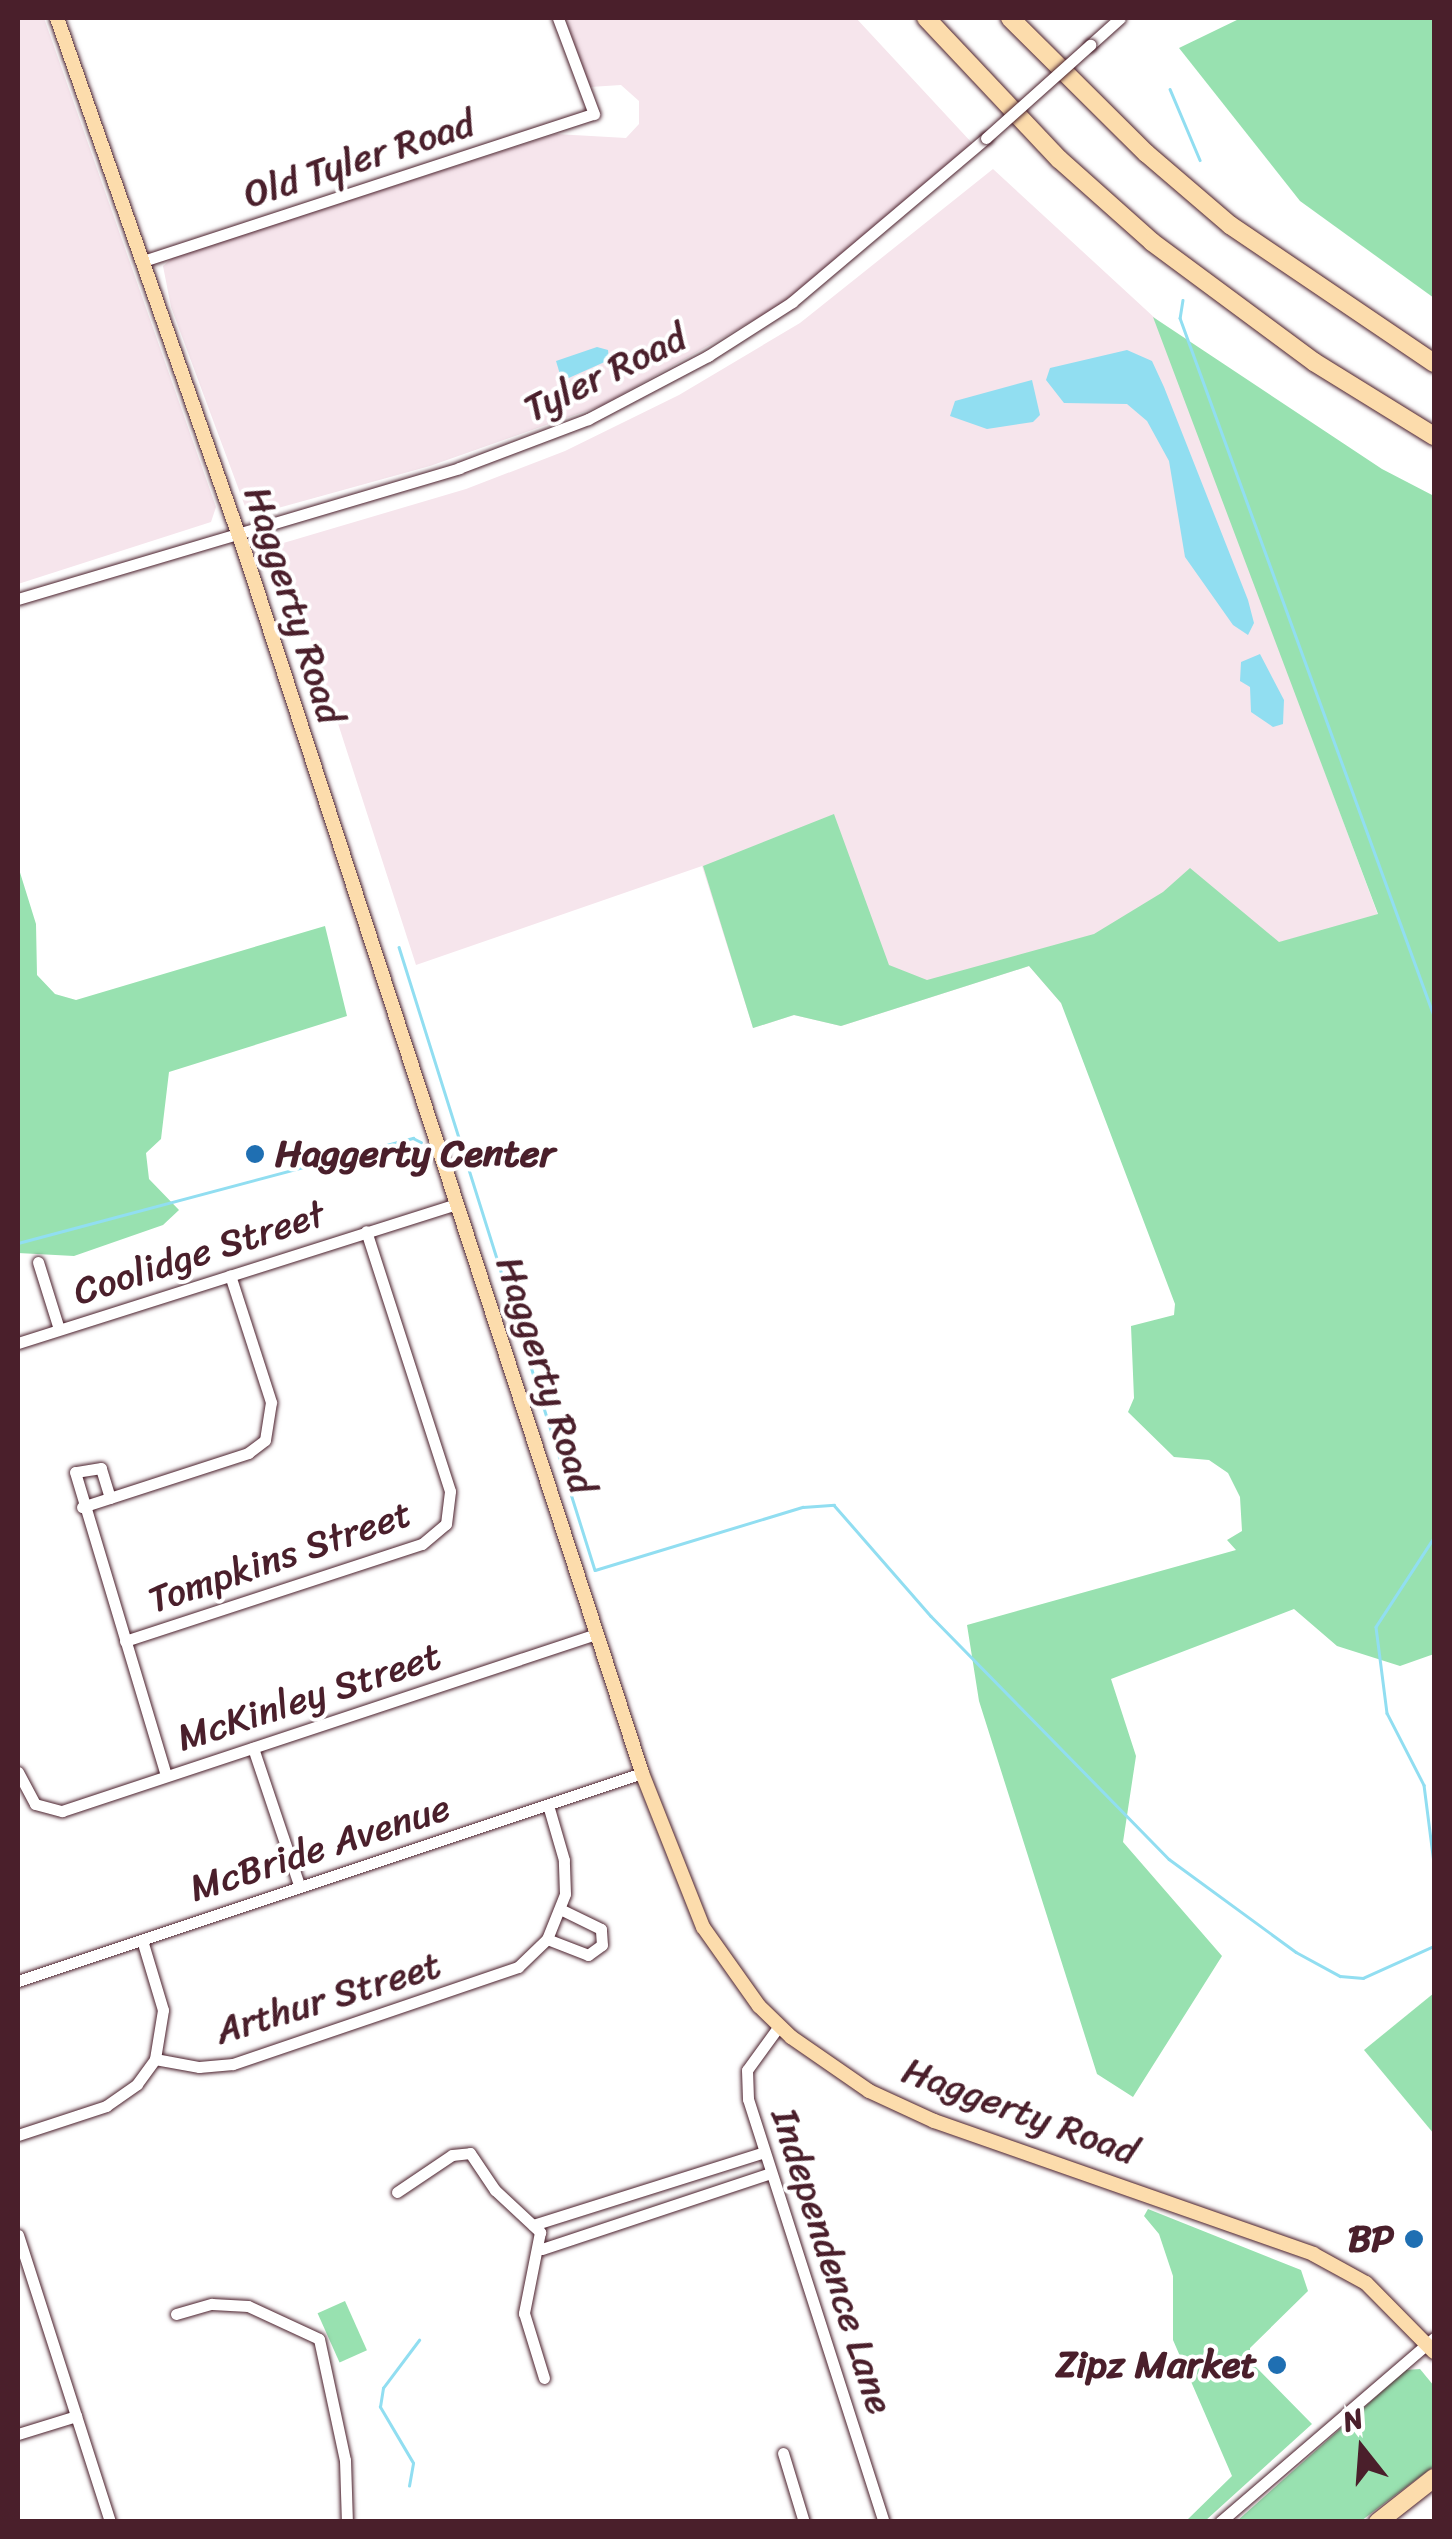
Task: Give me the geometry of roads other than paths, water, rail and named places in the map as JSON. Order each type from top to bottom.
[{"type":"highway","points":[[926,18],[1059,159],[1164,251],[1314,362],[1434,436]]},
{"type":"highway","points":[[1010,18],[1146,154],[1230,225],[1434,364]]},
{"type":"highway","points":[[1378,2522],[1434,2478]]},
{"type":"main road","name":"Haggerty Road","points":[[57,18],[236,529],[642,1773],[703,1927],[736,1979],[779,2026],[848,2078],[934,2121],[1324,2259],[1366,2283],[1432,2344]]},
{"type":"street","name":"Old Tyler Road","points":[[143,262],[594,114],[558,18]]},
{"type":"street","name":"Tyler Road","points":[[18,599],[236,529],[458,468],[636,396],[752,330],[828,276],[1120,18]]},
{"type":"street","name":"Coolidge Street","points":[[18,1342],[456,1204]]},
{"type":"street","name":"Tompkins Street","points":[[125,1641],[422,1544],[448,1521],[450,1491],[366,1231]]},
{"type":"street","points":[[38,1262],[59,1329]]},
{"type":"street","points":[[82,1507],[248,1453],[269,1434],[270,1402],[230,1275]]},
{"type":"street","points":[[110,1498],[101,1468],[86,1466],[74,1480],[166,1775]]},
{"type":"street","name":"McKinley Street","points":[[18,1772],[28,1798],[42,1808],[70,1809],[596,1634]]},
{"type":"street","points":[[253,1748],[300,1885]]},
{"type":"street","name":"McBride Avenue","points":[[18,1981],[642,1773]]},
{"type":"street","name":"Arthur Street","points":[[155,2059],[198,2068],[233,2064],[498,1976],[547,1939],[562,1910],[564,1860],[548,1805]]},
{"type":"street","points":[[547,1939],[588,1955],[602,1946],[600,1929],[562,1910]]},
{"type":"street","points":[[18,2135],[106,2106],[137,2084],[155,2059],[162,2010],[142,1940]]},
{"type":"street","name":"Independence Lane","points":[[779,2026],[747,2070],[764,2152],[884,2522]]},
{"type":"street","points":[[537,2228],[764,2152]]},
{"type":"street","points":[[397,2192],[452,2155],[470,2153],[495,2190],[537,2228],[542,2249],[524,2313],[544,2378]]},
{"type":"street","points":[[542,2249],[771,2173]]},
{"type":"street","points":[[18,2235],[110,2522]]},
{"type":"street","points":[[18,2280],[31,2276]]},
{"type":"street","points":[[176,2314],[228,2303],[280,2317],[319,2339],[331,2379],[346,2460],[347,2522]]},
{"type":"street","points":[[1220,2522],[1432,2344]]},
{"type":"street","points":[[18,2434],[76,2416]]},
{"type":"street","points":[[783,2453],[804,2522]]},
{"type":"water","points":[[597,347],[608,350],[609,360],[562,381],[556,361]]},
{"type":"water","points":[[1127,350],[1152,361],[1164,387],[1248,600],[1254,623],[1248,635],[1233,625],[1185,557],[1169,461],[1147,421],[1127,404],[1064,403],[1046,380],[1050,368]]},
{"type":"water","points":[[1032,380],[1040,415],[1033,422],[987,429],[950,416],[955,401]]},
{"type":"water","points":[[1260,654],[1284,700],[1283,724],[1273,727],[1251,712],[1250,687],[1240,681],[1241,662]]},
{"type":"waterway","points":[[1170,89],[1200,160]]},
{"type":"waterway","points":[[1183,300],[1180,318],[1434,1016]]},
{"type":"waterway","points":[[399,947],[595,1570],[803,1507],[834,1505],[931,1616],[1169,1859],[1296,1952],[1340,1976],[1363,1978],[1434,1946]]},
{"type":"waterway","points":[[18,1243],[413,1138],[421,1142]]},
{"type":"waterway","points":[[1434,1538],[1376,1627],[1387,1713],[1424,1785],[1434,1863]]},
{"type":"waterway","points":[[409,2486],[413,2463],[380,2407],[383,2388],[419,2340]]},
{"type":"place","name":"Haggerty Center","points":[[255,1154]]},
{"type":"place","name":"BP","points":[[1414,2239]]},
{"type":"place","name":"Zipz Market","points":[[1277,2365]]}]
